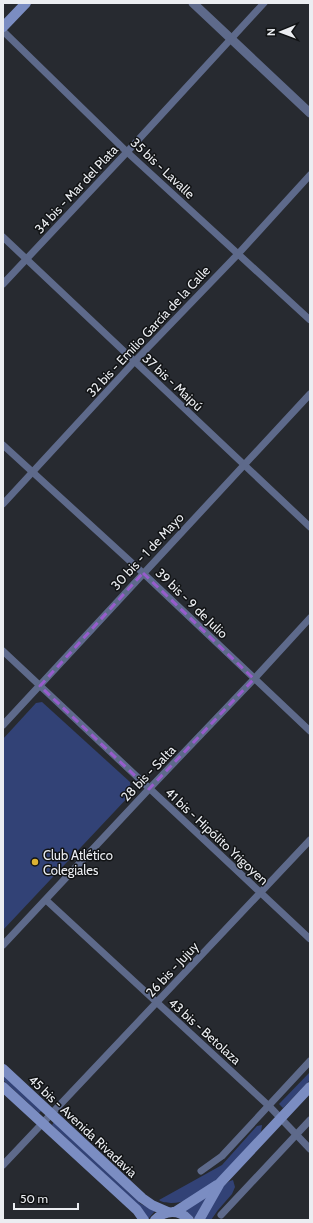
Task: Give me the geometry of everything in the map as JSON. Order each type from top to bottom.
[{"type":"main road","points":[[3,28],[26,3]]},
{"type":"main road","name":"45 bis - Avenida Rivadavia","points":[[3,1069],[142,1198],[152,1205],[171,1212],[182,1214],[189,1220]]},
{"type":"main road","name":"45 bis - Avenida Rivadavia","points":[[3,1087],[137,1210],[144,1220]]},
{"type":"main road","points":[[199,1220],[220,1183],[310,1087]]},
{"type":"main road","points":[[155,1220],[161,1214],[171,1212],[220,1183]]},
{"type":"street","points":[[193,3],[310,114]]},
{"type":"street","name":"34 bis - Mar del Plata","points":[[3,284],[264,3]]},
{"type":"street","name":"35 bis - Lavalle","points":[[3,31],[127,152],[310,320]]},
{"type":"street","name":"32 bis - Emilio García de la Calle","points":[[3,504],[134,362],[238,254],[310,175]]},
{"type":"street","name":"37 bis - Maipú","points":[[3,237],[310,527]]},
{"type":"street","name":"30 bis - 1 de Mayo","points":[[3,725],[310,394]]},
{"type":"street","name":"39 bis - 9 de Julio","points":[[3,445],[143,573],[310,731]]},
{"type":"street","name":"28 bis - Salta","points":[[3,946],[310,618]]},
{"type":"street","name":"41 bis - Hipólito Yrigoyen","points":[[3,651],[310,939]]},
{"type":"street","name":"26 bis - Jujuy","points":[[3,1165],[310,840]]},
{"type":"street","name":"43 bis - Betolaza","points":[[46,900],[269,1106],[310,1149]]},
{"type":"street","points":[[201,1171],[222,1156],[310,1061]]},
{"type":"street","points":[[221,1215],[310,1120]]},
{"type":"highlighted area","points":[[143,573],[254,679],[149,789],[40,686]]},
{"type":"shaded area","name":"Club Atlético Colegiales","points":[[42,702],[130,782],[131,794],[3,930],[3,739],[36,703]]},
{"type":"shaded area","points":[[310,1072],[310,1080],[283,1108],[279,1104]]},
{"type":"shaded area","points":[[3,1075],[42,1110],[39,1113],[3,1080]]},
{"type":"shaded area","points":[[54,1122],[141,1204],[155,1211],[148,1219],[139,1206],[52,1125]]},
{"type":"shaded area","points":[[262,1125],[261,1132],[258,1136],[215,1182],[199,1194],[181,1202],[171,1203],[159,1200],[222,1165],[257,1126]]},
{"type":"shaded area","points":[[233,1180],[235,1187],[232,1194],[211,1220],[204,1220],[220,1191],[224,1186]]},
{"type":"shaded area","points":[[209,1194],[195,1219],[184,1209]]},
{"type":"place","name":"Club Atlético Colegiales","points":[[35,862]]}]
